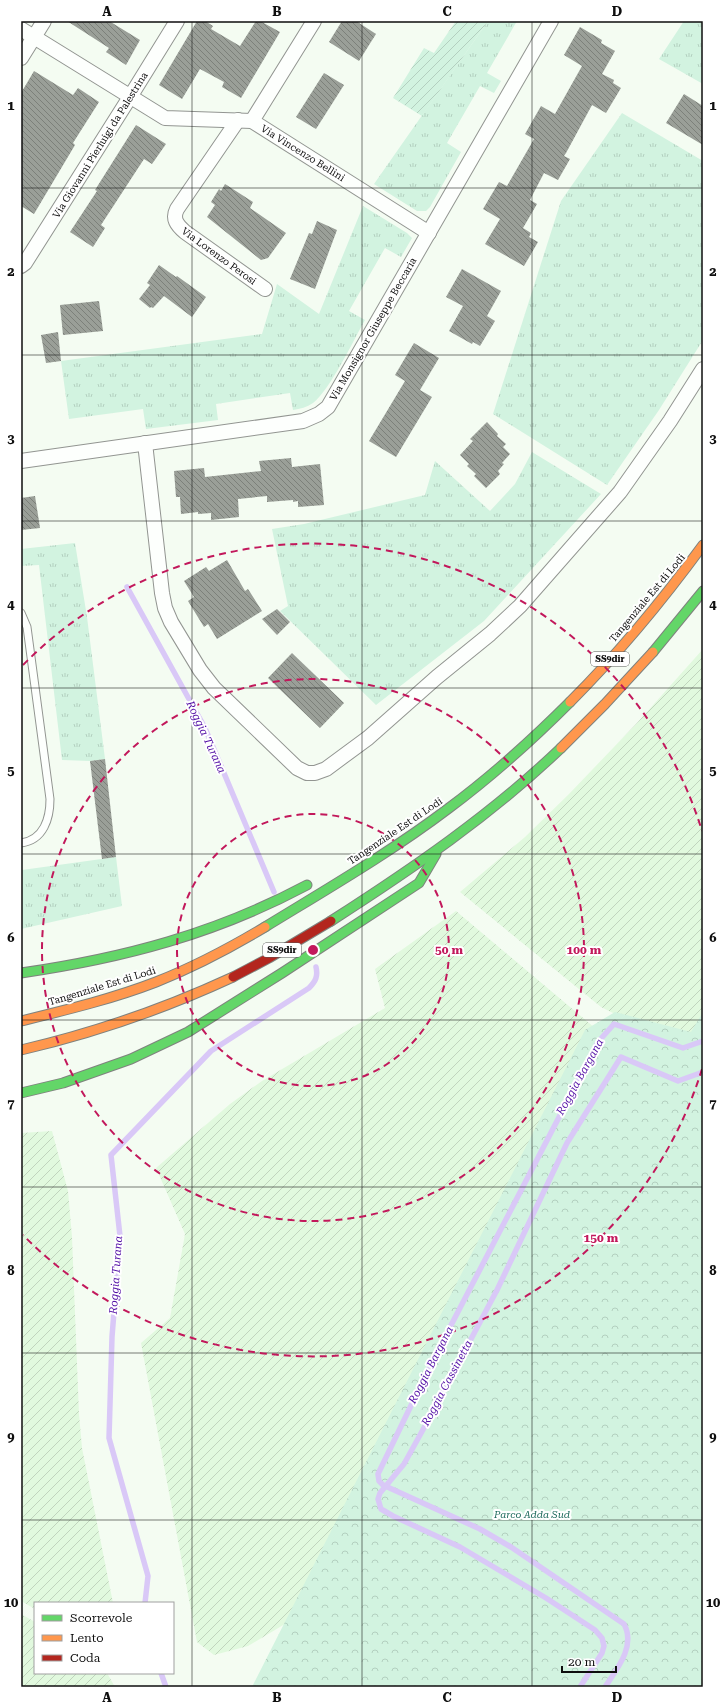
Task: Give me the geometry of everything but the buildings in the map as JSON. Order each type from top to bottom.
[{"type":"highway","name":"Tangenziale Est di Lodi","points":[[21,1021],[123,993],[156,982],[207,959],[257,933],[399,844],[450,807],[536,735],[581,691],[660,601],[703,545]]},
{"type":"highway","name":"SS9dir","points":[[21,1050],[76,1037],[163,1007],[217,984],[267,959],[318,929],[438,850],[542,767],[584,726],[666,638],[703,591]]},
{"type":"highway","points":[[369,852],[399,844]]},
{"type":"highway","points":[[21,1093],[63,1083],[131,1059],[188,1032],[282,973],[419,883],[438,850]]},
{"type":"highway","points":[[21,973],[62,968],[136,951],[215,928],[284,898],[316,880]]},
{"type":"street","points":[[21,58],[44,21]]},
{"type":"street","name":"Via Giovanni Pierluigi da Palestrina","points":[[21,266],[25,263],[177,21]]},
{"type":"street","points":[[252,121],[314,21]]},
{"type":"street","name":"Via Monsignor Giuseppe Beccaria","points":[[21,461],[303,421],[319,414],[328,407],[551,21]]},
{"type":"street","name":"Via Vincenzo Bellini","points":[[21,29],[165,118],[252,121],[429,233]]},
{"type":"street","name":"Via Lorenzo Perosi","points":[[238,120],[174,215],[175,221],[185,232],[265,289]]},
{"type":"street","points":[[145,443],[162,593],[165,608],[171,622],[200,670],[214,688],[297,768],[307,773],[315,773],[326,768],[368,738],[437,677],[490,634],[520,606],[620,492],[670,421],[703,369]]},
{"type":"lane","points":[[21,613],[26,627],[50,799],[50,810],[47,824],[35,838],[21,843]]},
{"type":"green space","points":[[456,21],[488,21],[422,116],[393,98],[424,48],[434,53]]},
{"type":"green space","points":[[488,21],[517,21],[487,73],[501,81],[494,93],[480,86],[447,143],[461,152],[430,207],[426,211],[417,211],[374,184]]},
{"type":"green space","points":[[684,21],[703,21],[703,84],[659,59]]},
{"type":"green space","points":[[622,113],[703,161],[703,340],[659,410],[607,485],[493,414],[561,201]]},
{"type":"green space","points":[[363,206],[407,233],[412,238],[401,257],[385,248],[349,311],[365,320],[334,377],[320,397],[313,403],[303,408],[293,410],[290,393],[216,404],[218,420],[146,429],[143,409],[69,419],[61,361],[262,334],[277,284],[319,314]]},
{"type":"green space","points":[[532,452],[601,494],[484,621],[376,705],[280,611],[288,606],[272,529],[304,524],[425,495],[435,461],[490,511],[515,484]]},
{"type":"green space","points":[[75,543],[87,617],[105,759],[90,761],[62,760],[39,565],[21,566],[21,549]]},
{"type":"green space","points":[[703,649],[703,1022],[689,1035],[615,1014],[601,1007],[460,892],[525,837],[569,794],[637,723]]},
{"type":"green space","points":[[116,857],[122,906],[21,929],[21,868],[22,870]]},
{"type":"green space","points":[[456,911],[595,1028],[295,1618],[248,1646],[214,1655],[197,1642],[141,1343],[170,1318],[185,1234],[156,1168],[230,1104],[262,1081],[385,1008],[375,969]]},
{"type":"green space","name":"Parco Adda Sud","points":[[615,1012],[691,1032],[703,1012],[703,1687],[252,1687],[585,1030]]},
{"type":"green space","points":[[52,1131],[68,1191],[72,1237],[79,1414],[82,1448],[113,1602],[34,1602],[34,1608],[21,1601],[21,1133]]},
{"type":"green space","points":[[21,1614],[34,1621],[34,1674],[108,1674],[115,1687],[21,1687]]},
{"type":"waterway","name":"Roggia Turana","points":[[127,587],[205,728],[274,892]]},
{"type":"waterway","name":"Roggia Turana","points":[[145,1602],[148,1576],[109,1438],[112,1337],[120,1236],[111,1155],[211,1051],[309,988],[316,978],[316,967]]},
{"type":"waterway","name":"Roggia Bargana","points":[[605,1687],[624,1657],[628,1641],[624,1624],[511,1547],[480,1529],[383,1485],[379,1481],[378,1474],[433,1360],[598,1042],[614,1024],[683,1048],[703,1041]]},
{"type":"waterway","name":"Roggia Cassinetta","points":[[580,1687],[602,1653],[604,1646],[602,1638],[595,1630],[546,1598],[460,1547],[381,1509],[378,1499],[380,1493],[404,1464],[425,1426],[497,1290],[567,1143],[621,1057],[678,1081],[703,1072]]},
{"type":"waterway","name":"Roggia Turana","points":[[161,1674],[166,1687]]},
{"type":"traffic: fast","points":[[653,652],[703,591]]},
{"type":"traffic: fast","points":[[265,927],[382,855],[449,808],[511,757],[570,702]]},
{"type":"traffic: fast","points":[[331,921],[450,840],[507,796],[561,748]]},
{"type":"traffic: fast","points":[[21,1093],[63,1083],[131,1059],[188,1032],[282,973],[419,883],[436,854]]},
{"type":"traffic: fast","points":[[21,973],[96,960],[168,942],[238,917],[307,885]]},
{"type":"traffic: slow","points":[[570,702],[606,665],[640,626],[703,545]]},
{"type":"traffic: slow","points":[[561,748],[605,704],[653,652]]},
{"type":"traffic: slow","points":[[21,1021],[106,999],[156,982],[212,957],[265,927]]},
{"type":"traffic: slow","points":[[21,1050],[102,1028],[155,1010],[233,977]]},
{"type":"traffic: jam","points":[[233,977],[269,958],[331,921]]}]
